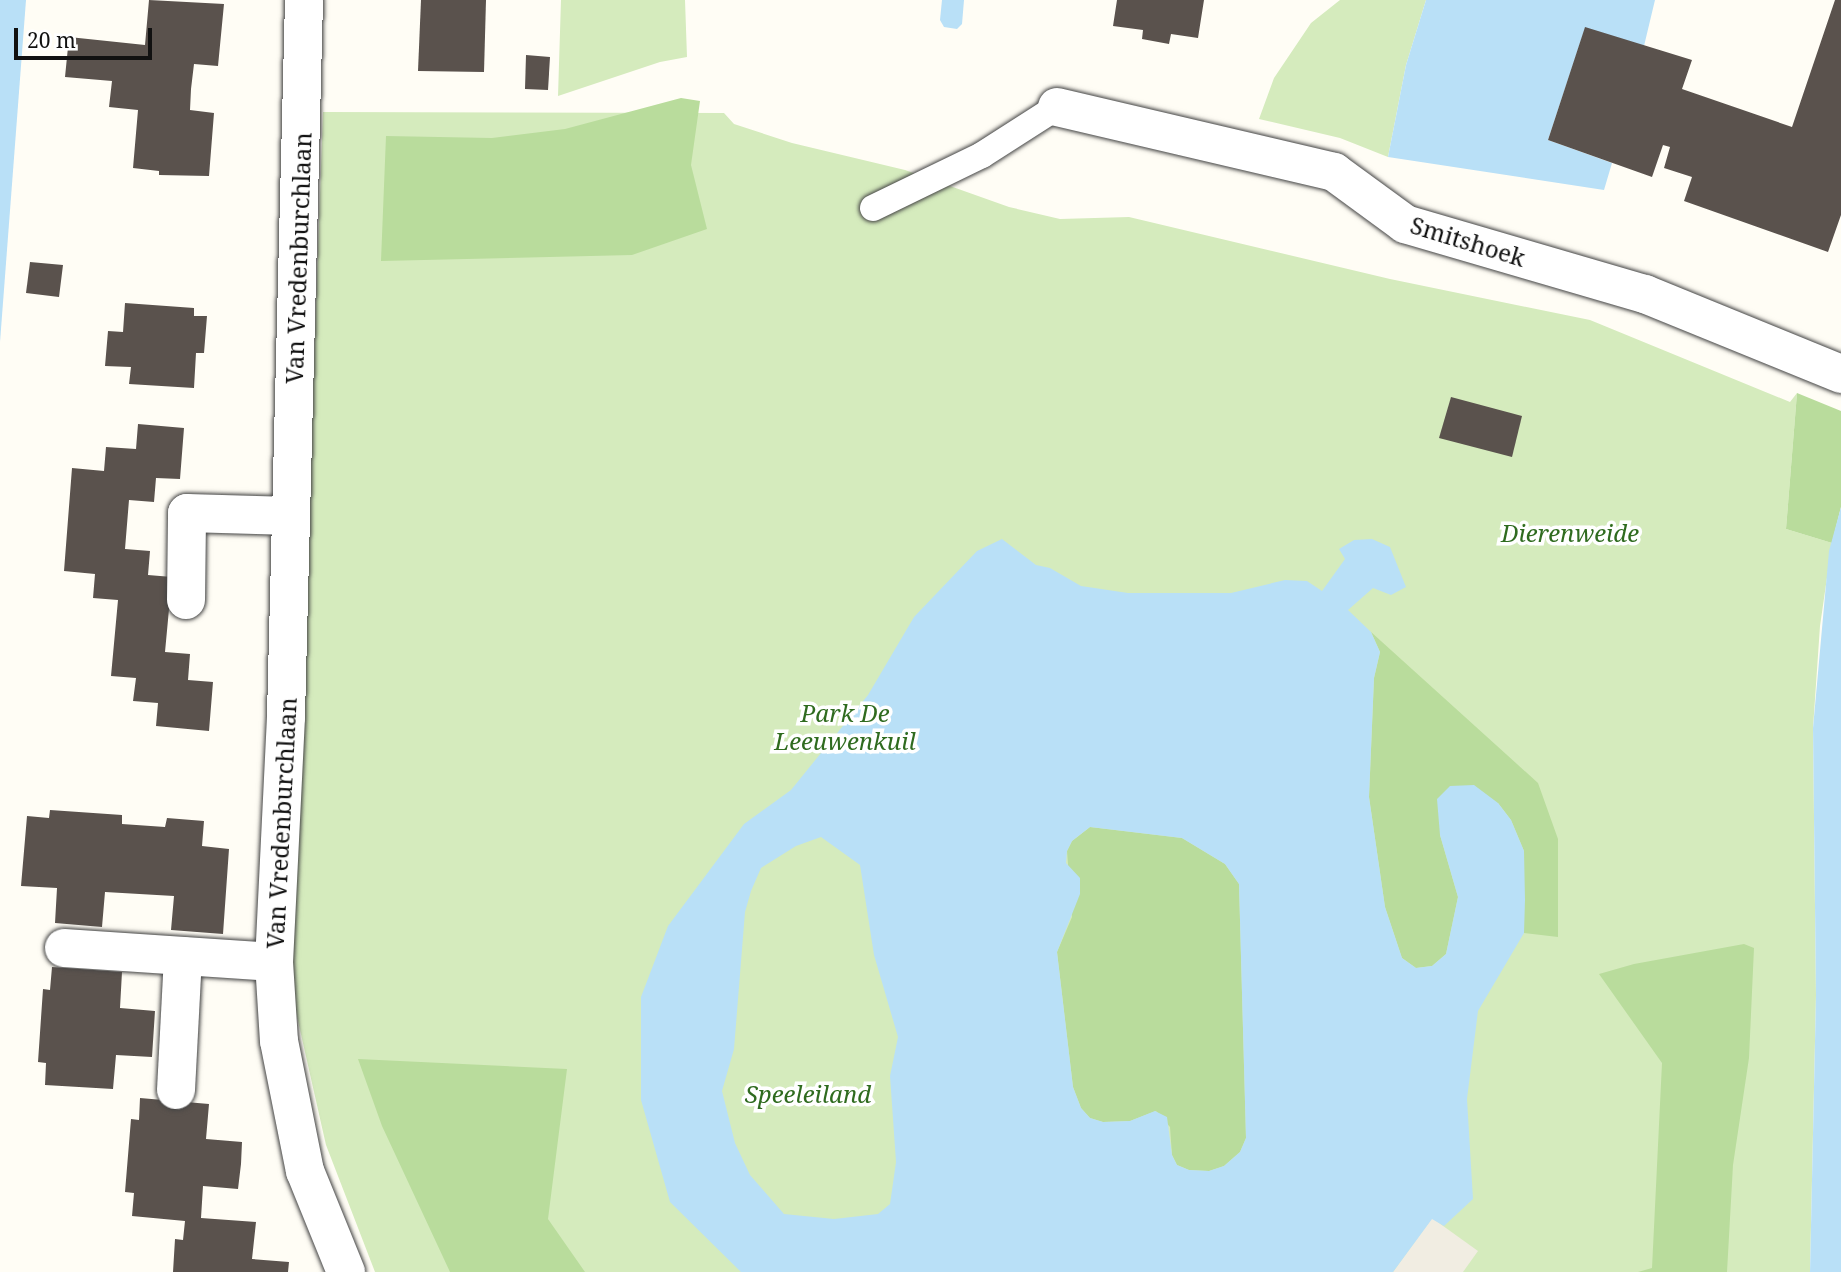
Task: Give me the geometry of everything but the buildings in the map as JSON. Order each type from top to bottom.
[{"type":"street","name":"Van Vredenburchlaan","points":[[304,0],[286,717],[274,962],[279,1041],[305,1171],[346,1272]]},
{"type":"street","name":"Smitshoek","points":[[1056,107],[1334,172],[1405,223],[1645,294],[1841,374]]},
{"type":"street","points":[[186,600],[187,513],[291,516]]},
{"type":"street","name":"Van Vredenburchlaan","points":[[64,948],[274,962]]},
{"type":"street","points":[[176,1090],[183,956]]},
{"type":"lane","points":[[873,208],[982,155],[1056,107]]},
{"type":"green space","points":[[561,0],[685,0],[687,57],[660,62],[558,96]]},
{"type":"green space","points":[[1340,0],[1426,0],[1406,65],[1388,157],[1340,138],[1259,119],[1274,78],[1311,23]]},
{"type":"green space","points":[[681,98],[700,101],[691,165],[707,229],[632,255],[381,261],[386,136],[492,138],[565,129]]},
{"type":"green space","name":"Park De Leeuwenkuil","points":[[323,112],[724,113],[734,124],[792,143],[905,170],[1009,207],[1060,219],[1129,217],[1390,279],[1590,320],[1790,402],[1797,393],[1786,529],[1832,543],[1820,626],[1813,728],[1816,995],[1810,1272],[375,1272],[326,1145],[291,990]]},
{"type":"green space","points":[[1797,393],[1841,411],[1841,507],[1832,543],[1786,529]]},
{"type":"green space","points":[[1371,632],[1538,783],[1558,839],[1558,937],[1524,933],[1524,851],[1511,820],[1498,803],[1440,835],[1458,897],[1446,954],[1432,966],[1416,968],[1402,958],[1385,907],[1369,797],[1374,678],[1380,652]]},
{"type":"green space","points":[[1090,827],[1182,838],[1225,864],[1239,884],[1246,1138],[1240,1152],[1224,1166],[1209,1171],[1189,1170],[1177,1165],[1172,1155],[1170,1127],[1156,1111],[1130,1121],[1103,1122],[1090,1118],[1081,1108],[1073,1087],[1057,952],[1072,917],[1067,851],[1072,841]]},
{"type":"green space","points":[[1744,944],[1754,948],[1749,1058],[1733,1165],[1727,1272],[1638,1272],[1652,1268],[1662,1063],[1599,974],[1634,964]]},
{"type":"green space","points":[[358,1059],[567,1069],[548,1219],[585,1272],[450,1272],[382,1126]]},
{"type":"shaded area","points":[[1432,1218],[1478,1251],[1463,1272],[1393,1272]]},
{"type":"water","points":[[0,0],[26,0],[0,342]]},
{"type":"water","points":[[942,0],[964,0],[962,24],[957,29],[944,27],[940,20]]},
{"type":"water","points":[[1426,0],[1655,0],[1644,46],[1585,28],[1548,140],[1612,163],[1604,190],[1388,157],[1406,65]]},
{"type":"water","points":[[1841,507],[1841,1272],[1810,1272],[1816,995],[1813,728],[1829,551]]},
{"type":"water","points":[[1002,539],[1036,565],[1050,568],[1081,586],[1128,593],[1231,593],[1285,580],[1307,581],[1322,591],[1345,559],[1339,549],[1354,540],[1372,539],[1390,547],[1406,587],[1391,595],[1373,588],[1348,610],[1371,632],[1380,652],[1374,678],[1369,797],[1385,907],[1402,958],[1416,968],[1432,966],[1446,954],[1458,897],[1440,835],[1437,799],[1450,786],[1474,785],[1498,803],[1511,820],[1524,851],[1525,900],[1524,933],[1478,1011],[1467,1099],[1473,1199],[1444,1226],[1432,1219],[1393,1272],[741,1272],[670,1202],[641,1100],[641,997],[668,926],[744,824],[791,790],[868,695],[914,617],[977,551]],"holes":[[[1090,827],[1182,838],[1225,864],[1239,884],[1246,1138],[1240,1152],[1224,1166],[1209,1171],[1189,1170],[1177,1165],[1172,1155],[1167,1117],[1155,1111],[1130,1121],[1103,1122],[1090,1118],[1081,1108],[1073,1087],[1057,952],[1080,894],[1080,878],[1066,863],[1067,851],[1072,841]],[[821,837],[860,865],[874,955],[898,1037],[890,1076],[896,1162],[890,1204],[878,1214],[834,1219],[784,1214],[750,1175],[735,1143],[722,1091],[734,1049],[745,912],[751,891],[761,868],[796,846]]]},
{"type":"park label","name":"Dierenweide","points":[[1570,533]]},
{"type":"park label","name":"Speeleiland","points":[[808,1094]]}]
